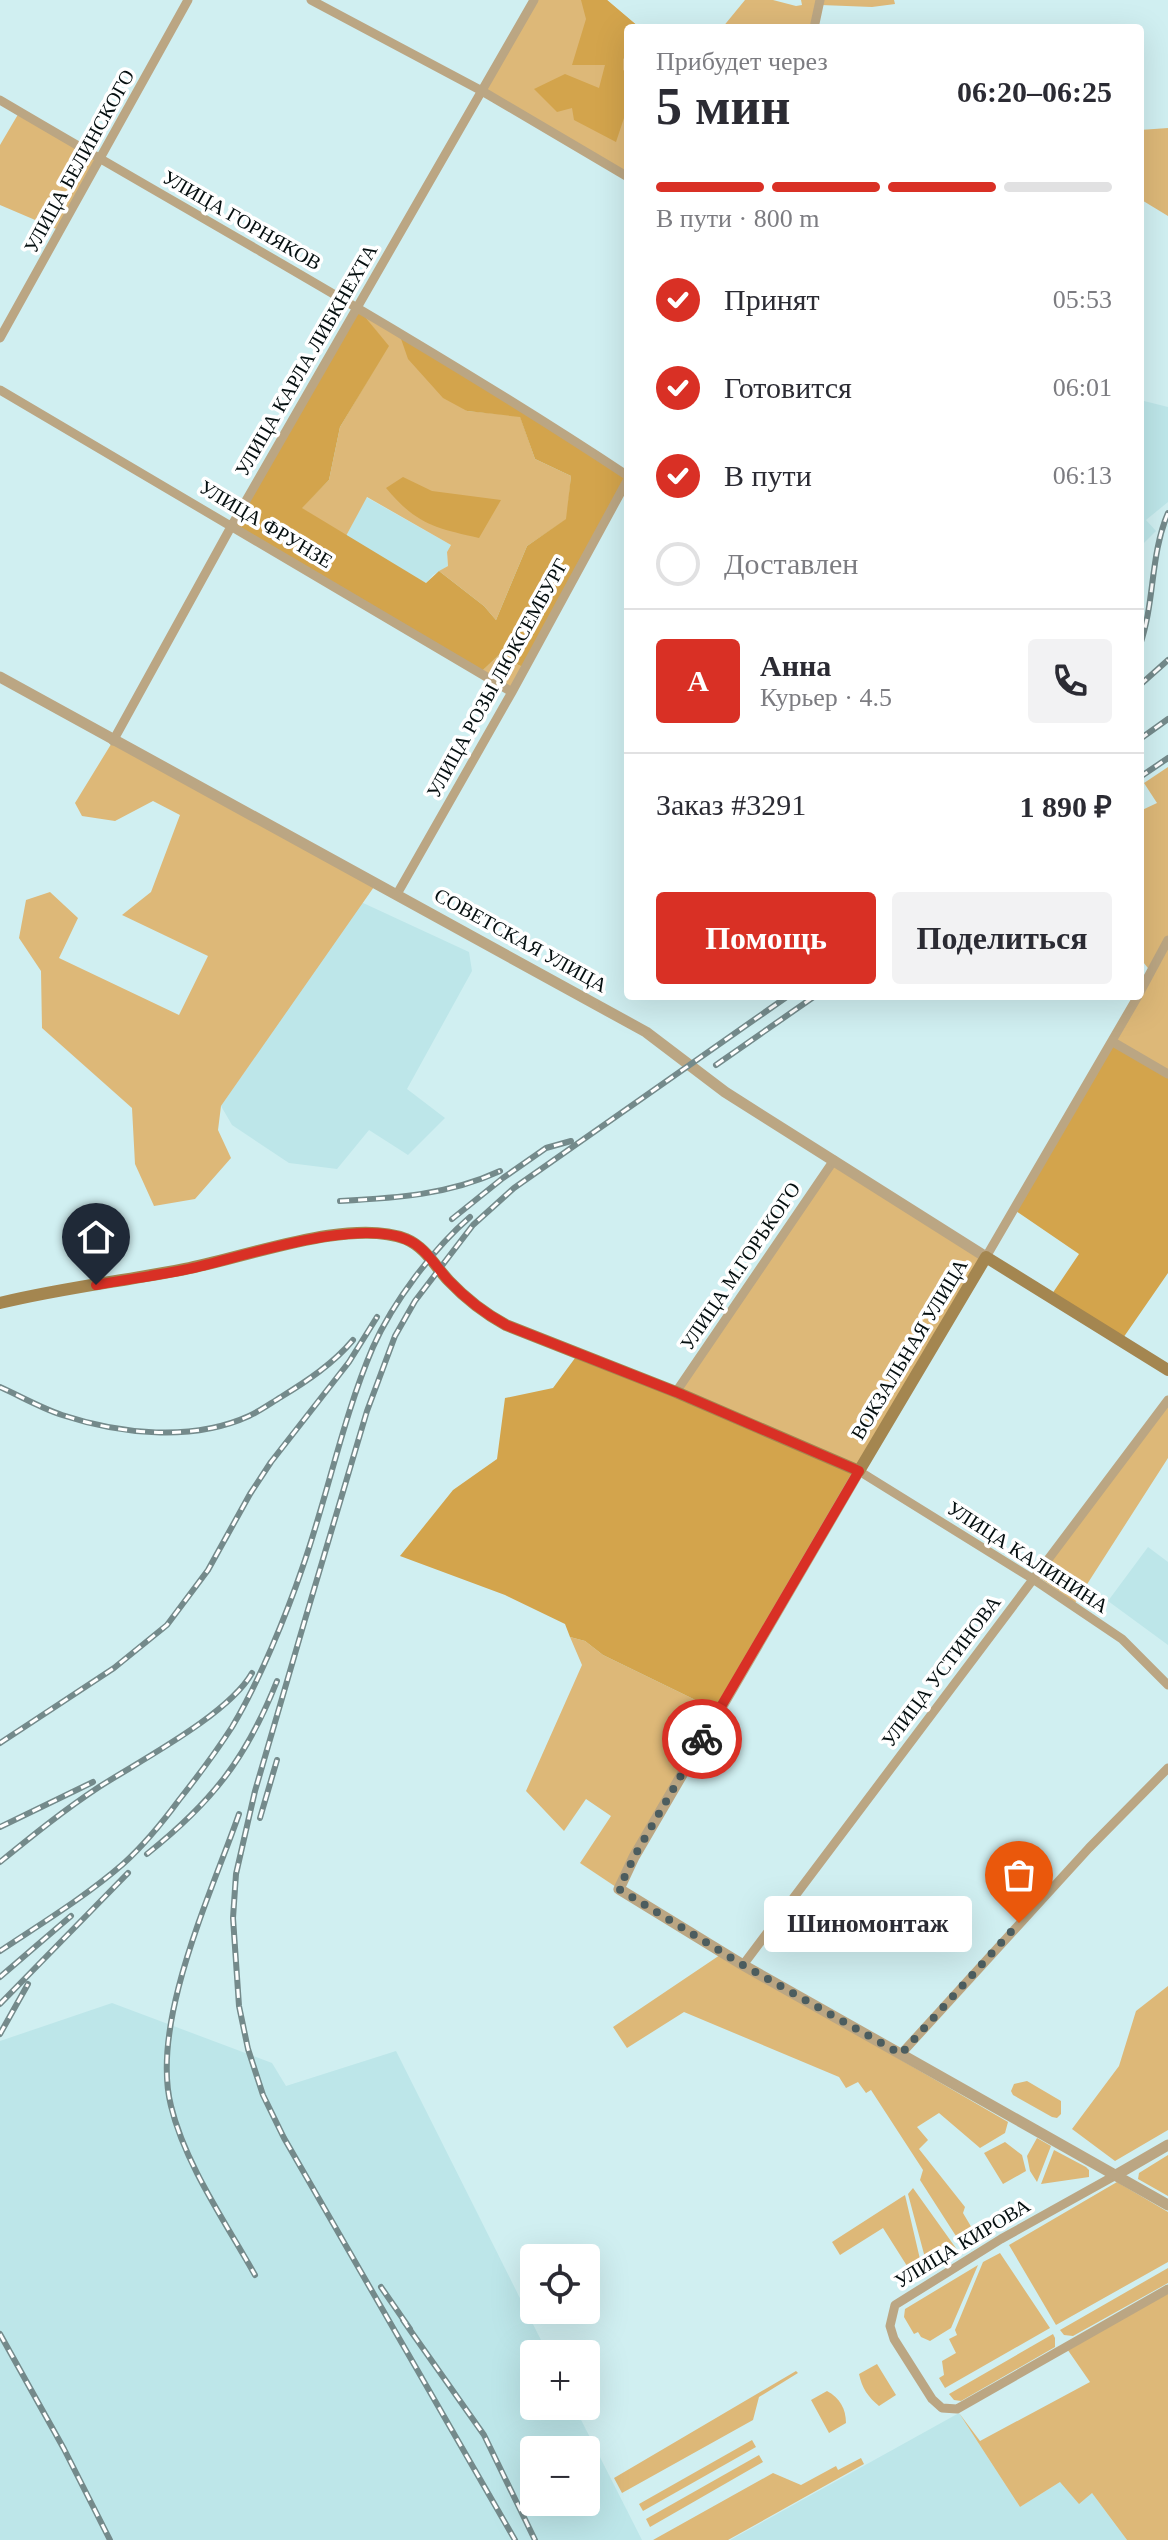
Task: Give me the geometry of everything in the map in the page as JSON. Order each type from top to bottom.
[{"type":"main road","points":[[0,1303],[189,1269],[316,1238],[383,1234],[410,1241],[423,1250],[451,1283],[481,1311],[494,1318],[859,1471]]},
{"type":"main road","name":"СОВЕТСКАЯ УЛИЦА","points":[[986,1257],[1168,1370]]},
{"type":"main road","name":"ВОКЗАЛЬНАЯ УЛИЦА","points":[[859,1471],[986,1257]]},
{"type":"street","name":"УЛИЦА БЕЛИНСКОГО","points":[[0,338],[188,0]]},
{"type":"street","points":[[311,0],[482,91],[624,175]]},
{"type":"street","name":"УЛИЦА КАРЛА ЛИБКНЕХТА","points":[[113,741],[232,525],[534,0]]},
{"type":"street","points":[[815,24],[820,0]]},
{"type":"street","name":"УЛИЦА ГОРНЯКОВ","points":[[0,100],[357,307],[559,430],[624,474]]},
{"type":"street","name":"УЛИЦА ФРУНЗЕ","points":[[0,390],[512,692]]},
{"type":"street","name":"УЛИЦА РОЗЫ ЛЮКСЕМБУРГ","points":[[397,894],[512,692],[624,484]]},
{"type":"street","name":"СОВЕТСКАЯ УЛИЦА","points":[[0,677],[646,1032],[725,1092],[986,1257]]},
{"type":"street","name":"ВОКЗАЛЬНАЯ УЛИЦА","points":[[1144,985],[1168,940]]},
{"type":"street","name":"ВОКЗАЛЬНАЯ УЛИЦА","points":[[986,1257],[1136,1000]]},
{"type":"street","points":[[1113,1042],[1168,1074]]},
{"type":"street","name":"УЛИЦА М.ГОРЬКОГО","points":[[676,1392],[834,1160]]},
{"type":"street","name":"УЛИЦА УСТИНОВА","points":[[743,1965],[1168,1400]]},
{"type":"street","name":"ВОКЗАЛЬНАЯ УЛИЦА","points":[[743,1965],[619,1889],[634,1857],[859,1471]]},
{"type":"street","name":"УЛИЦА КАЛИНИНА","points":[[859,1471],[1033,1579],[1122,1639],[1168,1685]]},
{"type":"street","points":[[901,2054],[1080,1857],[1168,1768]]},
{"type":"street","points":[[743,1965],[1168,2205]]},
{"type":"street","name":"УЛИЦА КИРОВА","points":[[1168,2145],[1001,2239],[895,2305],[890,2326],[894,2339],[932,2399],[942,2408],[957,2409],[1168,2289]]},
{"type":"shaded area","points":[[534,0],[607,0],[635,24],[624,24],[624,175],[482,91]]},
{"type":"shaded area","points":[[581,0],[607,0],[635,24],[624,24],[624,118],[616,142],[574,120],[572,108],[557,112],[534,89],[565,74],[599,88],[605,65],[572,65],[586,19]]},
{"type":"shaded area","points":[[745,0],[773,0],[796,6],[802,5],[801,0],[894,0],[895,4],[872,7],[821,5],[815,24],[725,24]]},
{"type":"shaded area","points":[[20,111],[102,159],[61,231],[0,205],[0,145]]},
{"type":"shaded area","points":[[1168,128],[1168,216],[1144,201],[1144,130]]},
{"type":"shaded area","points":[[357,307],[399,333],[467,411],[520,416],[535,459],[571,476],[567,519],[527,546],[496,620],[484,606],[439,571],[448,566],[447,552],[451,545],[367,497],[346,536],[301,508],[329,480],[340,427],[388,346]]},
{"type":"shaded area","points":[[357,307],[389,346],[340,427],[329,480],[302,508],[426,583],[439,571],[484,606],[496,620],[527,546],[566,519],[571,476],[535,459],[520,417],[467,411],[443,398],[408,359],[399,333],[624,474],[624,483],[525,668],[514,663],[503,651],[480,673],[232,525]]},
{"type":"shaded area","points":[[1144,401],[1168,407],[1168,502],[1146,520],[1156,531],[1144,543]]},
{"type":"shaded area","points":[[403,477],[432,491],[501,500],[479,538],[427,523],[407,510],[386,488]]},
{"type":"shaded area","points":[[366,497],[451,545],[447,552],[448,566],[426,583],[346,536]]},
{"type":"shaded area","points":[[504,650],[514,663],[525,668],[512,692],[480,673]]},
{"type":"shaded area","points":[[113,741],[376,884],[221,1106],[218,1130],[231,1158],[195,1199],[154,1206],[135,1164],[132,1108],[42,1028],[41,971],[19,938],[26,900],[50,892],[78,918],[59,958],[179,1015],[208,956],[122,915],[151,892],[180,815],[153,801],[115,821],[82,816],[75,803]]},
{"type":"shaded area","points":[[1168,767],[1168,1073],[1113,1042],[1136,1000],[1144,1000],[1144,985],[1151,972],[1144,963],[1144,809],[1157,803],[1144,783]]},
{"type":"shaded area","points":[[361,902],[469,952],[472,971],[407,1089],[445,1118],[408,1155],[369,1130],[337,1169],[289,1163],[232,1125],[221,1106]]},
{"type":"shaded area","points":[[1113,1042],[1168,1074],[1168,1273],[1121,1341],[1052,1294],[1079,1254],[1016,1211]]},
{"type":"shaded area","points":[[834,1160],[986,1257],[859,1471],[676,1392]]},
{"type":"shaded area","points":[[578,1354],[859,1471],[718,1711],[603,1655],[585,1641],[570,1637],[565,1624],[505,1595],[400,1556],[453,1490],[497,1459],[505,1398],[553,1388]]},
{"type":"shaded area","points":[[1168,1405],[1168,1458],[1075,1603],[1039,1577]]},
{"type":"shaded area","points":[[1148,1547],[1168,1562],[1168,1645],[1108,1601]]},
{"type":"shaded area","points":[[570,1637],[585,1641],[603,1655],[718,1711],[619,1889],[580,1863],[611,1816],[586,1799],[564,1831],[526,1791],[582,1665]]},
{"type":"shaded area","points":[[720,1955],[1008,2122],[1005,2133],[980,2148],[939,2113],[917,2127],[928,2140],[919,2149],[965,2207],[963,2213],[979,2240],[963,2247],[920,2180],[923,2170],[871,2090],[866,2093],[858,2082],[846,2088],[839,2077],[684,2012],[627,2048],[613,2027]]},
{"type":"shaded area","points":[[1168,1986],[1168,2130],[1115,2161],[1072,2129],[1119,2066],[1136,2011]]},
{"type":"shaded area","points":[[112,2003],[272,2063],[286,2086],[396,2051],[520,2298],[520,2324],[533,2324],[541,2340],[520,2340],[520,2420],[581,2420],[589,2436],[520,2436],[520,2516],[600,2516],[600,2457],[642,2540],[0,2540],[0,2041]]},
{"type":"shaded area","points":[[1027,2081],[1061,2101],[1061,2114],[1057,2118],[1013,2095],[1014,2084]]},
{"type":"shaded area","points":[[1037,2138],[1051,2146],[1037,2182],[1030,2171],[1027,2156]]},
{"type":"shaded area","points":[[1005,2142],[1022,2155],[1026,2171],[1003,2184],[984,2153]]},
{"type":"shaded area","points":[[1054,2150],[1086,2167],[1089,2177],[1041,2184]]},
{"type":"shaded area","points":[[1168,2155],[1168,2196],[1138,2179],[1139,2173]]},
{"type":"shaded area","points":[[1117,2182],[1168,2212],[1168,2262],[1056,2325],[1009,2245]]},
{"type":"shaded area","points":[[913,2188],[958,2251],[928,2269],[908,2194]]},
{"type":"shaded area","points":[[905,2195],[923,2272],[914,2277],[883,2228],[840,2255],[832,2242]]},
{"type":"shaded area","points":[[1000,2253],[1050,2328],[945,2388],[939,2378],[944,2375],[942,2361],[956,2353],[949,2339],[957,2335],[955,2330],[983,2262]]},
{"type":"shaded area","points":[[978,2265],[951,2328],[930,2341],[918,2332],[914,2334],[904,2317],[905,2309]]},
{"type":"shaded area","points":[[1168,2268],[1168,2283],[1073,2336],[1064,2335],[1060,2330]]},
{"type":"shaded area","points":[[1168,2289],[1168,2540],[1127,2540],[1092,2493],[1079,2504],[1060,2482],[1020,2507],[959,2413],[980,2441],[1090,2382],[1065,2346]]},
{"type":"shaded area","points":[[1053,2334],[1055,2347],[961,2401],[954,2400],[949,2394]]},
{"type":"shaded area","points":[[877,2364],[896,2395],[879,2406],[866,2392],[859,2374]]},
{"type":"shaded area","points":[[796,2371],[798,2373],[759,2397],[753,2420],[622,2493],[614,2478]]},
{"type":"shaded area","points":[[827,2391],[841,2404],[846,2423],[829,2433],[811,2400]]},
{"type":"shaded area","points":[[959,2413],[1020,2507],[1060,2482],[1092,2493],[1127,2540],[730,2540]]},
{"type":"shaded area","points":[[752,2440],[756,2447],[643,2511],[639,2504]]},
{"type":"shaded area","points":[[759,2455],[763,2462],[650,2527],[646,2519]]},
{"type":"shaded area","points":[[861,2458],[864,2464],[728,2540],[653,2540],[773,2473],[801,2485],[836,2466],[838,2470]]},
{"type":"railway","points":[[1144,632],[1158,545],[1168,513]]},
{"type":"railway","points":[[1144,681],[1168,660]]},
{"type":"railway","points":[[1144,736],[1168,719]]},
{"type":"railway","points":[[1144,774],[1168,758]]},
{"type":"railway","points":[[515,2540],[284,2138],[263,2095],[248,2049],[239,2006],[233,1918],[236,1874],[255,1791],[367,1411],[395,1336],[415,1301],[473,1225],[514,1188],[782,1000]]},
{"type":"railway","points":[[716,1065],[809,1000]]},
{"type":"railway","points":[[452,1219],[546,1148],[571,1141]]},
{"type":"railway","points":[[340,1201],[402,1197],[441,1190],[500,1171]]},
{"type":"railway","points":[[0,1951],[78,1899],[131,1857],[166,1817],[232,1727],[262,1669],[296,1585],[353,1401],[373,1347],[391,1312],[415,1277],[470,1217]]},
{"type":"railway","points":[[0,1743],[114,1668],[167,1625],[208,1570],[271,1462],[349,1362],[377,1317]]},
{"type":"railway","points":[[0,1387],[54,1412],[108,1427],[156,1432],[204,1429],[227,1424],[261,1409],[319,1372],[353,1340]]},
{"type":"railway","points":[[0,1862],[86,1796],[204,1720],[224,1705],[252,1673]]},
{"type":"railway","points":[[147,1854],[190,1816],[225,1777],[253,1734],[277,1681]]},
{"type":"railway","points":[[260,1818],[277,1760]]},
{"type":"railway","points":[[0,1827],[93,1782]]},
{"type":"railway","points":[[239,1814],[200,1920],[176,1998],[167,2073],[171,2106],[186,2150],[255,2275]]},
{"type":"railway","points":[[0,2004],[128,1873]]},
{"type":"railway","points":[[0,1977],[71,1916]]},
{"type":"railway","points":[[0,2034],[28,1984]]},
{"type":"railway","points":[[381,2287],[410,2329]]},
{"type":"railway","points":[[403,2320],[484,2435],[535,2540]]},
{"type":"railway","points":[[0,2334],[110,2540]]},
{"type":"way so far","points":[[702,1739],[619,1889],[743,1965],[901,2054],[1019,1923]]},
{"type":"place","name":"Шиномонтаж","points":[[1019,1923]]},
{"type":"route","points":[[96,1285],[189,1269],[316,1238],[364,1233],[400,1237],[423,1250],[451,1283],[481,1311],[506,1325],[676,1392],[859,1471],[702,1739]]}]
